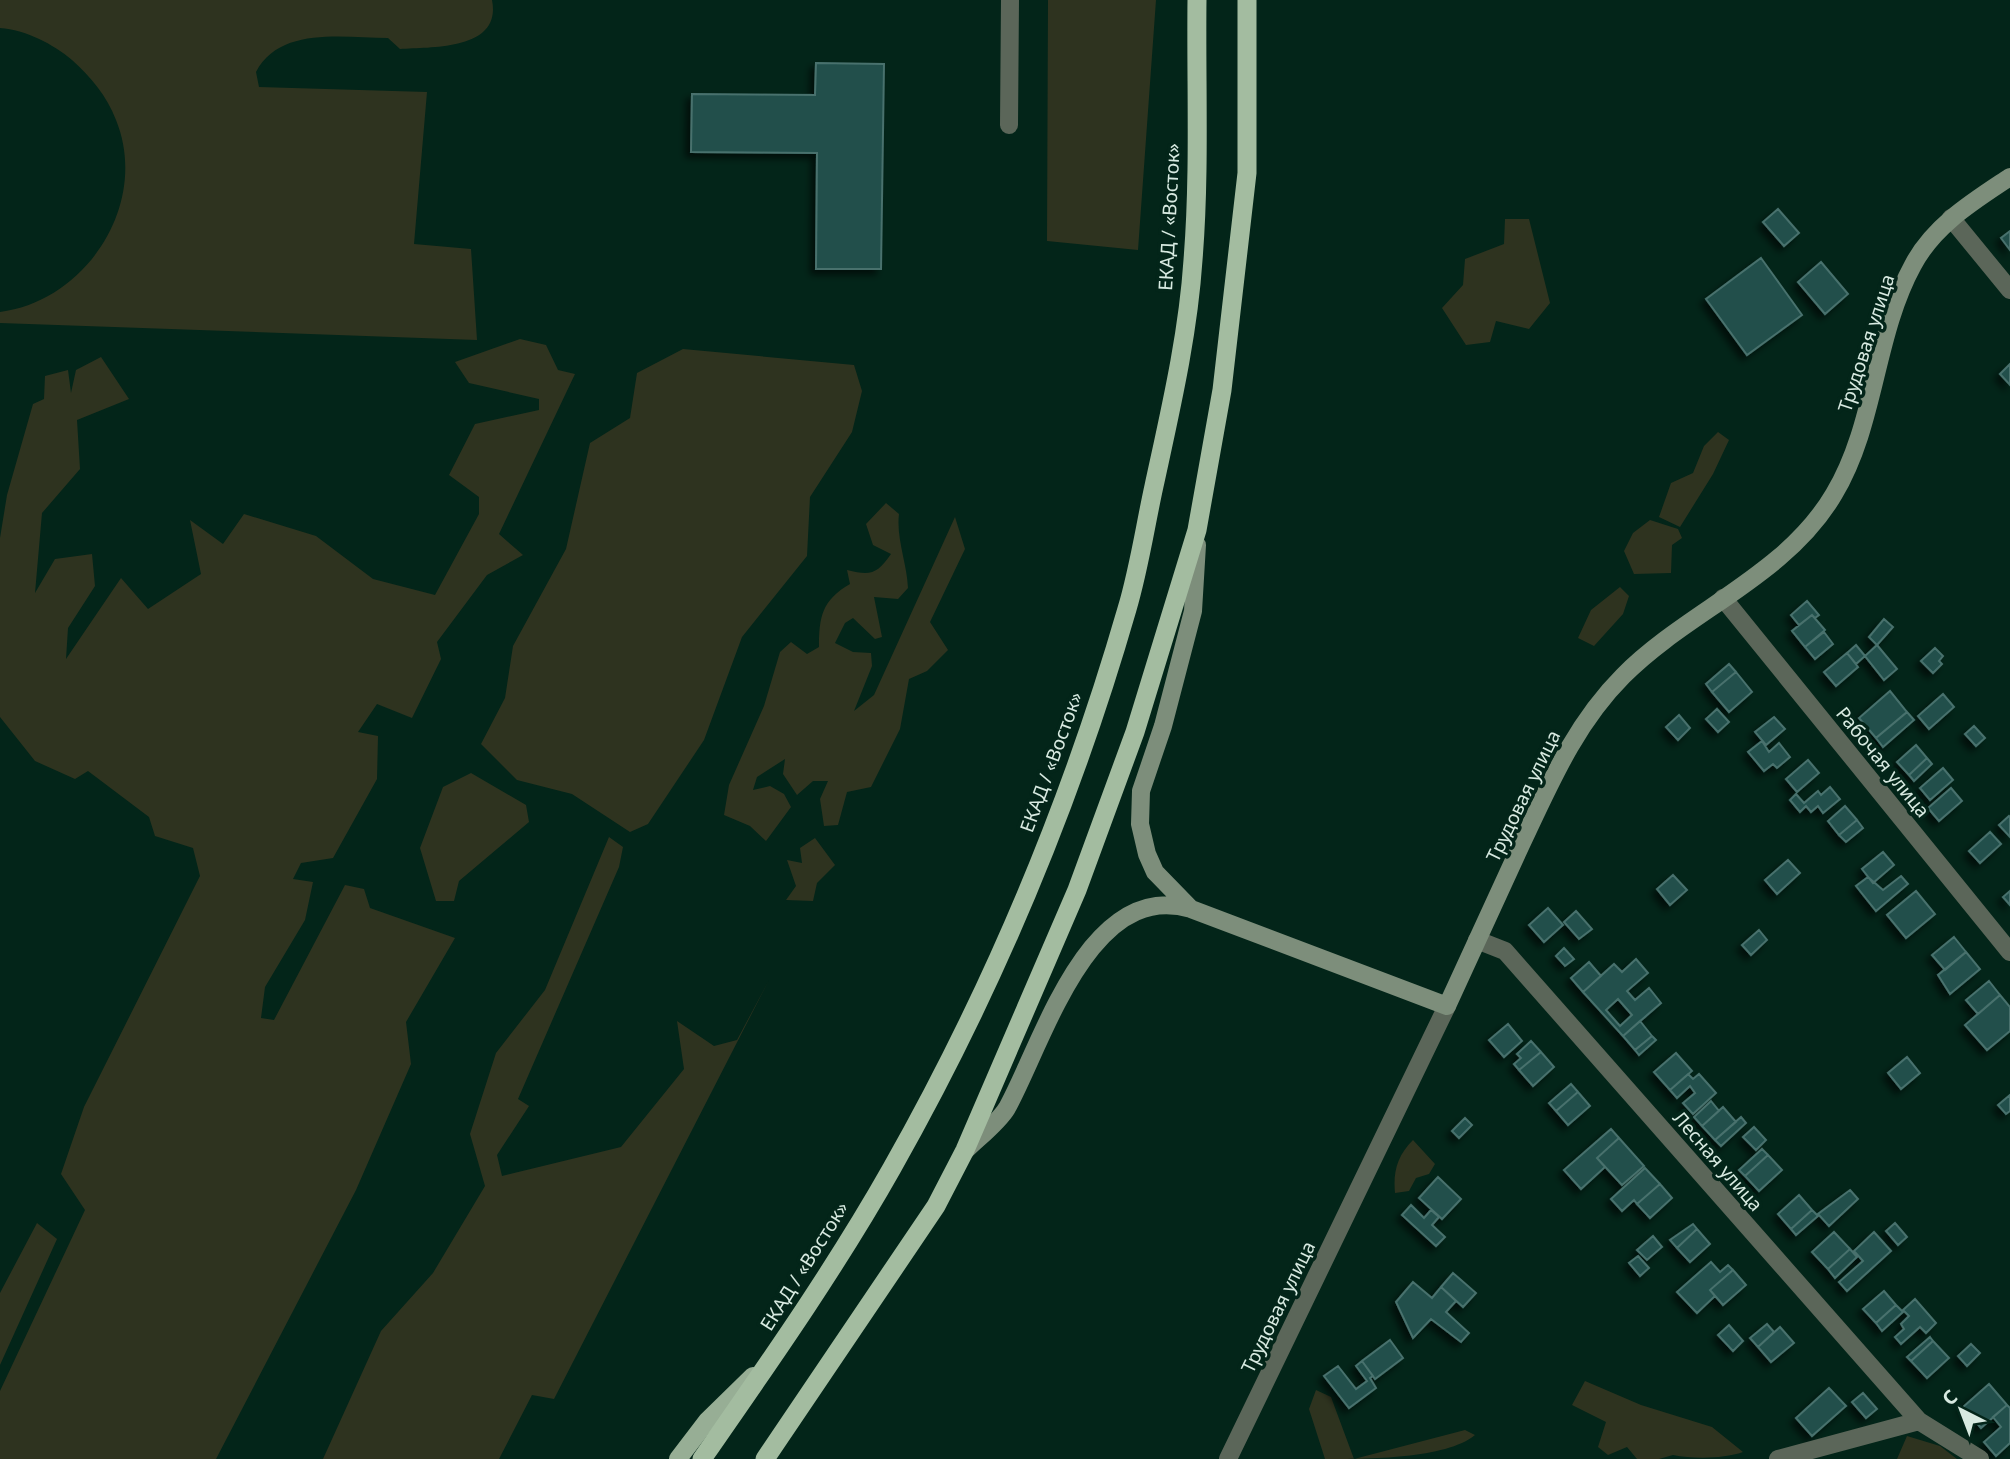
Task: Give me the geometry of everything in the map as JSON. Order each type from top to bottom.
[{"type":"highway","name":"ЕКАД / «Восток»","points":[[702,1459],[774,1356],[891,1170],[974,1010],[1032,881],[1080,750],[1128,607],[1169,419],[1193,261],[1197,0]]},
{"type":"highway","points":[[765,1459],[936,1206],[965,1150],[1034,995],[1107,811],[1197,530],[1222,390],[1247,173],[1247,0]]},
{"type":"main road","name":"Трудовая улица","points":[[1447,1006],[1564,753],[1591,711],[1624,674],[1793,546],[1834,495],[1854,448],[1896,307],[1914,263],[1951,218],[2010,177]]},
{"type":"main road","points":[[1191,909],[1156,872],[1147,854],[1140,824],[1140,791],[1163,726],[1193,611],[1197,530]]},
{"type":"main road","points":[[965,1150],[1005,1111],[1068,982],[1094,944],[1132,914],[1179,905],[1447,1006]]},
{"type":"main road","points":[[678,1459],[706,1421],[774,1356]]},
{"type":"street","points":[[1009,125],[1010,0]]},
{"type":"street","points":[[1951,218],[2010,290]]},
{"type":"street","name":"Рабочая улица","points":[[1723,598],[2010,952]]},
{"type":"street","name":"Лесная улица","points":[[1477,940],[1505,951],[1919,1421],[1965,1447],[1980,1459]]},
{"type":"street","name":"Трудовая улица","points":[[1228,1459],[1447,1006]]},
{"type":"street","points":[[1778,1459],[1919,1421]]},
{"type":"green space","points":[[0,0],[492,0],[492,16],[486,28],[476,37],[462,42],[430,48],[400,49],[388,38],[314,38],[281,47],[267,57],[256,72],[259,87],[427,92],[414,244],[471,249],[477,340],[0,323],[0,312],[31,304],[59,289],[83,269],[103,243],[117,215],[124,184],[124,152],[112,111],[92,80],[72,60],[39,39],[0,28]]},
{"type":"green space","points":[[1048,0],[1156,0],[1138,250],[1047,241]]},
{"type":"green space","points":[[1505,219],[1529,219],[1550,303],[1529,329],[1496,321],[1490,342],[1466,345],[1442,308],[1463,285],[1465,259],[1504,244]]},
{"type":"green space","points":[[520,339],[546,345],[558,370],[575,374],[499,534],[523,555],[487,575],[437,642],[441,659],[412,718],[377,704],[358,732],[378,736],[377,779],[333,858],[301,863],[293,879],[313,882],[305,920],[265,987],[261,1018],[274,1020],[345,885],[364,889],[370,908],[455,938],[406,1022],[411,1064],[356,1190],[216,1459],[0,1459],[0,1391],[85,1210],[61,1174],[84,1107],[200,876],[193,848],[155,836],[149,817],[88,771],[75,779],[35,761],[0,717],[0,538],[7,495],[33,404],[44,399],[45,376],[68,370],[71,393],[76,370],[101,357],[129,399],[77,420],[80,469],[42,513],[35,593],[55,559],[92,554],[95,586],[68,628],[66,659],[121,578],[148,609],[201,574],[190,520],[223,544],[244,514],[316,536],[373,579],[435,595],[479,514],[479,497],[449,475],[475,424],[539,410],[539,399],[469,383],[455,362]]},
{"type":"green space","points":[[683,349],[854,365],[862,391],[852,432],[810,497],[807,556],[742,637],[704,740],[648,824],[630,832],[572,794],[517,780],[481,744],[505,698],[513,646],[566,549],[590,443],[630,418],[637,373]]},
{"type":"green space","points":[[1718,432],[1729,440],[1713,474],[1680,527],[1659,517],[1671,483],[1693,473],[1704,446]]},
{"type":"green space","points":[[886,503],[899,514],[899,532],[908,588],[898,599],[874,597],[882,637],[875,639],[853,618],[845,623],[835,643],[853,652],[871,653],[872,666],[854,711],[874,695],[955,517],[965,549],[930,622],[948,650],[927,671],[909,679],[900,729],[871,787],[847,792],[838,825],[824,826],[820,799],[828,781],[813,781],[797,795],[783,774],[785,759],[757,777],[753,790],[770,786],[784,794],[791,807],[766,841],[750,826],[724,815],[729,785],[764,706],[780,652],[791,642],[807,654],[819,647],[821,618],[833,596],[850,584],[847,570],[873,572],[882,566],[891,554],[873,545],[866,524]]},
{"type":"green space","points":[[1650,520],[1678,529],[1682,538],[1672,545],[1671,573],[1634,574],[1624,551],[1633,533]]},
{"type":"green space","points":[[1620,587],[1629,596],[1623,614],[1594,646],[1578,638],[1591,610]]},
{"type":"green space","points":[[471,773],[526,805],[529,822],[459,881],[454,901],[436,901],[420,848],[443,787]]},
{"type":"green space","points":[[609,837],[623,847],[619,867],[518,1099],[529,1106],[497,1155],[502,1176],[621,1147],[684,1069],[677,1021],[714,1046],[737,1040],[769,980],[554,1399],[532,1395],[499,1459],[323,1459],[381,1331],[433,1273],[485,1186],[470,1134],[496,1053],[545,990]]},
{"type":"green space","points":[[815,838],[835,865],[817,883],[813,901],[786,900],[796,886],[787,860],[802,863],[800,848]]},
{"type":"green space","points":[[1413,1140],[1435,1164],[1429,1174],[1416,1178],[1409,1191],[1395,1193],[1397,1165]]},
{"type":"green space","points":[[37,1223],[57,1239],[0,1365],[0,1293]]},
{"type":"green space","points":[[1585,1381],[1641,1405],[1712,1427],[1743,1452],[1717,1457],[1673,1455],[1659,1459],[1637,1459],[1627,1447],[1608,1455],[1598,1447],[1606,1422],[1572,1405]]},
{"type":"green space","points":[[1316,1390],[1331,1397],[1354,1459],[1325,1459],[1309,1409]]},
{"type":"green space","points":[[1465,1430],[1475,1435],[1462,1443],[1426,1453],[1355,1459]]},
{"type":"green space","points":[[1907,1436],[1940,1446],[1957,1459],[1897,1459]]},
{"type":"building","points":[[816,63],[884,64],[881,269],[816,269],[817,153],[691,152],[692,94],[815,95]]},
{"type":"building","points":[[1778,209],[1799,233],[1784,246],[1763,222]]},
{"type":"building","points":[[2010,231],[2010,250],[2001,238]]},
{"type":"building","points":[[1761,258],[1802,315],[1747,355],[1706,299]]},
{"type":"building","points":[[1821,262],[1848,294],[1825,314],[1798,282]]},
{"type":"building","points":[[2010,364],[2010,385],[2000,374]]},
{"type":"building","points":[[1807,601],[1819,615],[1815,618],[1812,615],[1799,625],[1791,615]]},
{"type":"building","points":[[1812,615],[1825,630],[1805,647],[1792,631]]},
{"type":"building","points":[[1884,619],[1893,627],[1877,645],[1869,637]]},
{"type":"building","points":[[1824,632],[1833,644],[1815,659],[1805,647]]},
{"type":"building","points":[[1856,645],[1865,656],[1856,664],[1847,653]]},
{"type":"building","points":[[1877,645],[1897,669],[1884,680],[1865,656]]},
{"type":"building","points":[[1935,648],[1943,656],[1939,661],[1942,664],[1933,673],[1921,661]]},
{"type":"building","points":[[1847,653],[1858,667],[1836,686],[1824,672]]},
{"type":"building","points":[[1729,664],[1736,672],[1712,692],[1706,684]]},
{"type":"building","points":[[1736,672],[1752,692],[1729,712],[1712,692]]},
{"type":"building","points":[[1890,691],[1907,712],[1876,738],[1859,718]]},
{"type":"building","points":[[1943,694],[1954,707],[1929,729],[1918,716]]},
{"type":"building","points":[[1717,709],[1729,722],[1718,732],[1706,719]]},
{"type":"building","points":[[1907,712],[1914,720],[1883,747],[1876,738]]},
{"type":"building","points":[[1679,715],[1690,728],[1678,740],[1666,727]]},
{"type":"building","points":[[1774,717],[1785,729],[1766,745],[1755,732]]},
{"type":"building","points":[[1974,726],[1985,738],[1976,746],[1965,734]]},
{"type":"building","points":[[1762,741],[1769,752],[1779,743],[1790,757],[1777,768],[1773,764],[1764,771],[1748,752]]},
{"type":"building","points":[[1916,745],[1927,758],[1909,775],[1897,762]]},
{"type":"building","points":[[1927,758],[1932,764],[1914,781],[1909,775]]},
{"type":"building","points":[[1808,760],[1819,773],[1797,792],[1786,779]]},
{"type":"building","points":[[1943,768],[1953,780],[1930,800],[1920,788]]},
{"type":"building","points":[[1830,787],[1840,799],[1823,813],[1818,806],[1811,812],[1806,806],[1800,812],[1790,800],[1796,794],[1804,803],[1818,791],[1821,795]]},
{"type":"building","points":[[1951,788],[1962,801],[1939,821],[1928,808]]},
{"type":"building","points":[[1845,806],[1857,820],[1839,835],[1828,821]]},
{"type":"building","points":[[2010,817],[2010,837],[1999,825]]},
{"type":"building","points":[[1857,820],[1863,828],[1846,842],[1839,835]]},
{"type":"building","points":[[1990,832],[2001,844],[1980,863],[1969,851]]},
{"type":"building","points":[[1883,852],[1894,865],[1873,883],[1862,869]]},
{"type":"building","points":[[1788,860],[1800,873],[1777,894],[1765,880]]},
{"type":"building","points":[[1673,875],[1687,890],[1670,905],[1657,889]]},
{"type":"building","points":[[1901,876],[1908,884],[1876,911],[1856,886],[1868,877],[1883,890]]},
{"type":"building","points":[[1916,891],[1935,914],[1906,938],[1887,915]]},
{"type":"building","points":[[2010,891],[2010,905],[2003,897]]},
{"type":"building","points":[[1548,908],[1563,925],[1544,942],[1529,925]]},
{"type":"building","points":[[1576,911],[1592,929],[1579,939],[1564,922]]},
{"type":"building","points":[[1759,930],[1767,940],[1751,955],[1742,945]]},
{"type":"building","points":[[1954,937],[1966,952],[1945,970],[1932,955]]},
{"type":"building","points":[[1564,948],[1574,959],[1565,966],[1556,956]]},
{"type":"building","points":[[1966,952],[1980,969],[1950,994],[1938,975]]},
{"type":"building","points":[[1636,959],[1648,973],[1627,991],[1635,1000],[1649,988],[1661,1003],[1623,1036],[1583,992],[1614,964],[1622,972]],"holes":[[[1618,999],[1632,1015],[1620,1026],[1606,1010]]]},
{"type":"building","points":[[1589,962],[1601,976],[1583,992],[1571,978]]},
{"type":"building","points":[[1989,981],[2000,995],[1978,1014],[1966,1000]]},
{"type":"building","points":[[2000,995],[2010,1007],[2010,1031],[1987,1050],[1965,1025]]},
{"type":"building","points":[[1640,1021],[1652,1036],[1635,1050],[1623,1036]]},
{"type":"building","points":[[1508,1024],[1522,1041],[1504,1057],[1489,1040]]},
{"type":"building","points":[[1652,1036],[1656,1040],[1639,1055],[1635,1050]]},
{"type":"building","points":[[1531,1041],[1541,1052],[1519,1070],[1514,1064],[1521,1058],[1517,1054]]},
{"type":"building","points":[[1541,1052],[1554,1067],[1533,1086],[1519,1070]]},
{"type":"building","points":[[1676,1053],[1692,1071],[1670,1090],[1654,1072]]},
{"type":"building","points":[[1907,1057],[1920,1073],[1901,1089],[1888,1073]]},
{"type":"building","points":[[1688,1074],[1693,1079],[1699,1074],[1716,1093],[1693,1114],[1683,1103],[1695,1093],[1690,1086],[1677,1098],[1670,1090]]},
{"type":"building","points":[[1571,1084],[1578,1092],[1556,1111],[1549,1103]]},
{"type":"building","points":[[1578,1092],[1590,1106],[1568,1125],[1556,1111]]},
{"type":"building","points":[[2010,1095],[2010,1111],[2006,1114],[1998,1105]]},
{"type":"building","points":[[1711,1101],[1719,1111],[1702,1126],[1694,1117]]},
{"type":"building","points":[[1723,1107],[1736,1122],[1715,1140],[1702,1126]]},
{"type":"building","points":[[1741,1117],[1746,1123],[1721,1146],[1715,1140]]},
{"type":"building","points":[[1465,1118],[1472,1125],[1459,1138],[1452,1131]]},
{"type":"building","points":[[1754,1127],[1766,1140],[1756,1150],[1743,1137]]},
{"type":"building","points":[[1611,1129],[1619,1138],[1597,1158],[1605,1167],[1581,1189],[1564,1170]]},
{"type":"building","points":[[1619,1138],[1644,1166],[1622,1185],[1597,1158]]},
{"type":"building","points":[[1762,1149],[1768,1155],[1745,1176],[1739,1170]]},
{"type":"building","points":[[1768,1155],[1782,1170],[1759,1191],[1745,1176]]},
{"type":"building","points":[[1645,1168],[1660,1184],[1637,1204],[1634,1200],[1622,1211],[1611,1199]]},
{"type":"building","points":[[1438,1177],[1461,1199],[1442,1219],[1419,1198]]},
{"type":"building","points":[[1660,1184],[1672,1198],[1650,1218],[1637,1204]]},
{"type":"building","points":[[1850,1190],[1858,1199],[1829,1226],[1818,1214]]},
{"type":"building","points":[[1799,1195],[1812,1210],[1791,1229],[1778,1214]]},
{"type":"building","points":[[1411,1205],[1424,1218],[1431,1210],[1439,1217],[1432,1225],[1445,1237],[1436,1246],[1402,1215]]},
{"type":"building","points":[[1812,1210],[1818,1216],[1796,1235],[1791,1229]]},
{"type":"building","points":[[1895,1223],[1907,1237],[1898,1245],[1886,1231]]},
{"type":"building","points":[[1693,1224],[1697,1229],[1677,1248],[1670,1240]]},
{"type":"building","points":[[1697,1229],[1710,1244],[1690,1262],[1677,1248]]},
{"type":"building","points":[[1834,1232],[1850,1249],[1828,1269],[1812,1252]]},
{"type":"building","points":[[1874,1232],[1891,1251],[1847,1291],[1839,1282],[1863,1261],[1854,1251]]},
{"type":"building","points":[[1653,1236],[1662,1247],[1647,1260],[1637,1250]]},
{"type":"building","points":[[1850,1249],[1857,1257],[1835,1278],[1828,1269]]},
{"type":"building","points":[[1638,1256],[1649,1268],[1640,1276],[1629,1263]]},
{"type":"building","points":[[1711,1262],[1720,1272],[1728,1265],[1733,1270],[1710,1290],[1715,1296],[1697,1313],[1677,1292]]},
{"type":"building","points":[[1733,1270],[1746,1285],[1723,1305],[1710,1290]]},
{"type":"building","points":[[1453,1273],[1476,1293],[1463,1307],[1441,1287]]},
{"type":"building","points":[[1413,1282],[1432,1298],[1441,1287],[1456,1301],[1446,1312],[1469,1333],[1461,1342],[1431,1319],[1413,1338],[1396,1302]]},
{"type":"building","points":[[1884,1291],[1896,1305],[1876,1323],[1863,1309]]},
{"type":"building","points":[[1915,1299],[1936,1323],[1926,1333],[1920,1327],[1901,1344],[1895,1337],[1904,1329],[1901,1324],[1909,1316],[1903,1310]]},
{"type":"building","points":[[1896,1305],[1903,1312],[1882,1331],[1876,1323]]},
{"type":"building","points":[[1767,1324],[1774,1332],[1758,1347],[1750,1338]]},
{"type":"building","points":[[1729,1325],[1743,1341],[1733,1351],[1718,1335]]},
{"type":"building","points":[[1780,1327],[1794,1343],[1771,1362],[1758,1347]]},
{"type":"building","points":[[1930,1337],[1933,1341],[1911,1361],[1907,1357]]},
{"type":"building","points":[[1390,1340],[1403,1358],[1375,1379],[1362,1361]]},
{"type":"building","points":[[1933,1341],[1949,1358],[1927,1378],[1911,1361]]},
{"type":"building","points":[[1971,1344],[1980,1353],[1967,1366],[1958,1356]]},
{"type":"building","points":[[1362,1361],[1373,1376],[1370,1378],[1376,1388],[1349,1408],[1324,1376],[1338,1366],[1356,1389],[1367,1381],[1356,1366]]},
{"type":"building","points":[[1989,1384],[2007,1405],[1981,1428],[1963,1407]]},
{"type":"building","points":[[1829,1388],[1846,1406],[1812,1436],[1796,1418]]},
{"type":"building","points":[[1863,1393],[1877,1409],[1866,1418],[1852,1402]]},
{"type":"building","points":[[2007,1405],[2010,1408],[2010,1443],[1996,1456],[1984,1442],[2001,1427],[1993,1417]]}]
